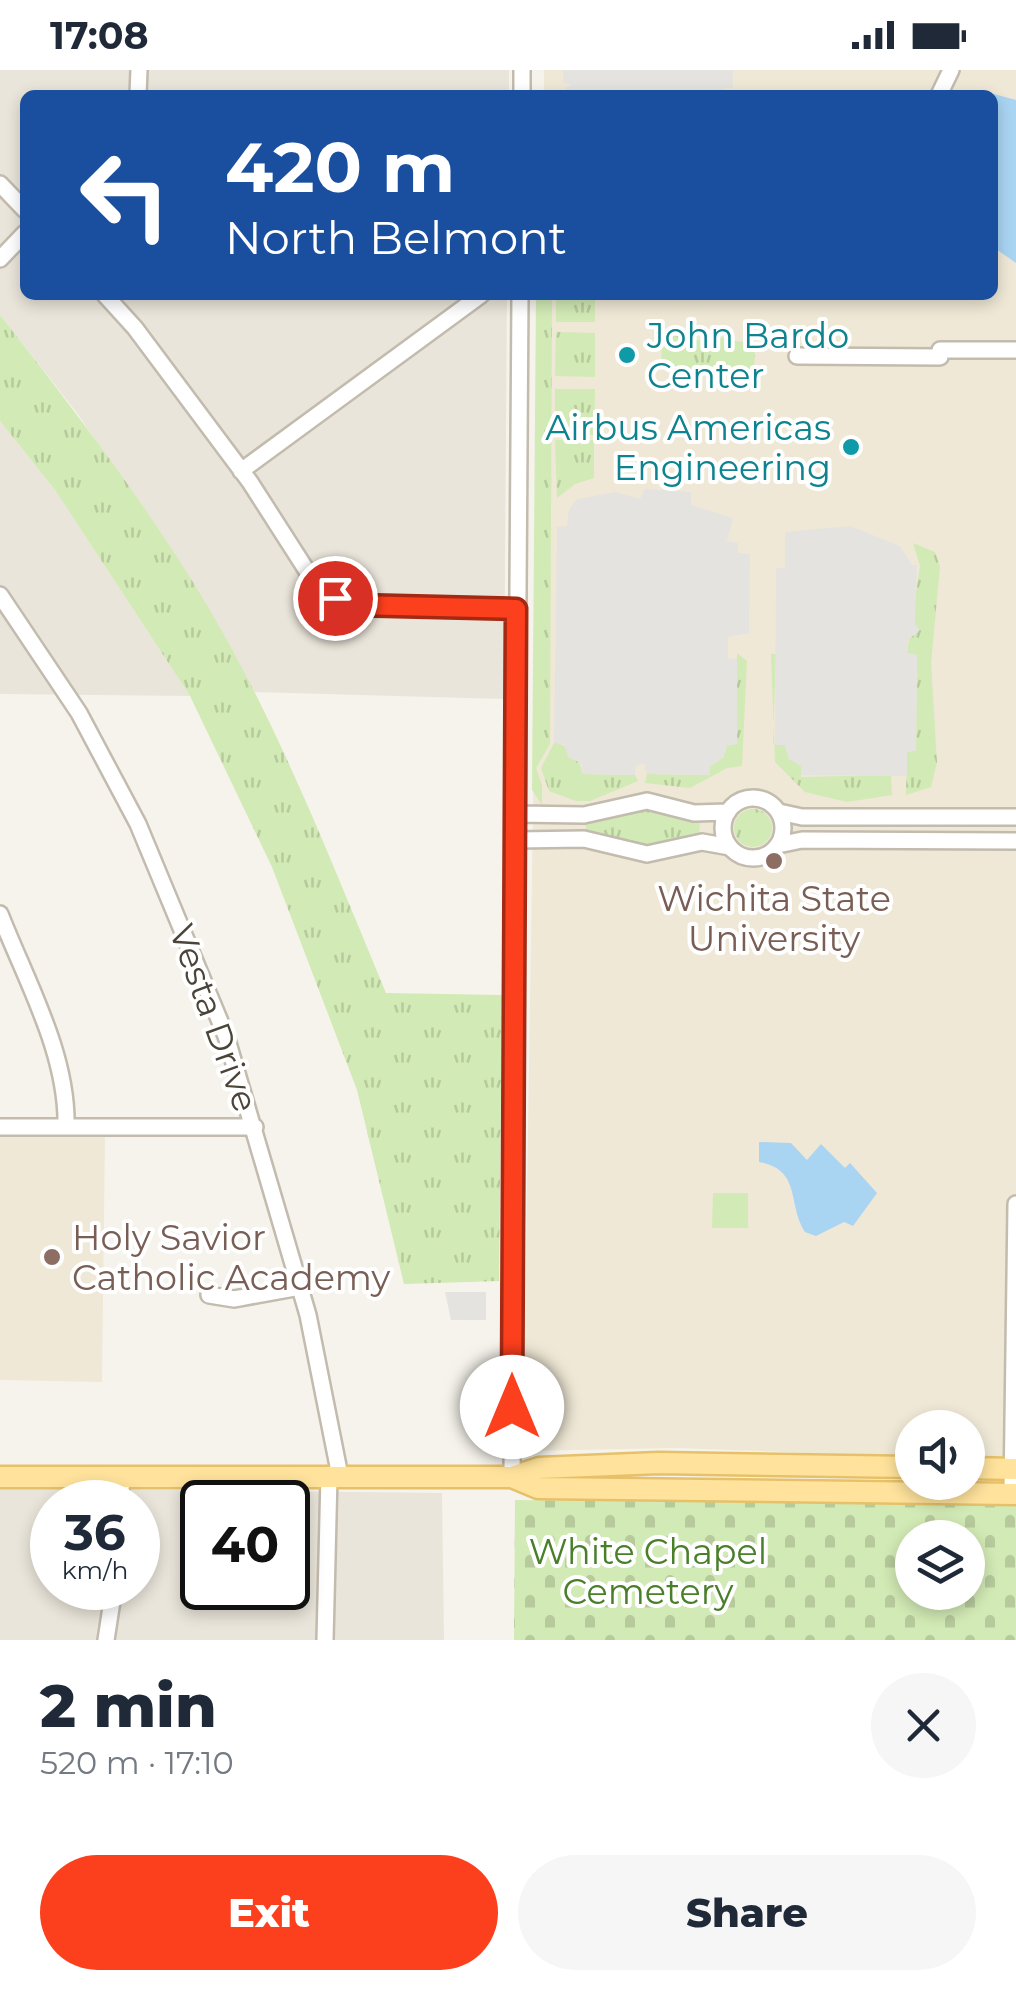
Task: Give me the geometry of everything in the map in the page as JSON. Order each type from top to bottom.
[{"type":"main road","points":[[0,1477],[512,1477],[539,1468],[658,1462],[895,1468]]},
{"type":"main road","points":[[985,1468],[1014,1469]]},
{"type":"main road","points":[[512,1477],[538,1488],[1014,1494]]},
{"type":"street","points":[[0,184],[20,205]]},
{"type":"street","points":[[0,259],[20,238]]},
{"type":"street","points":[[109,300],[135,328],[241,470],[316,586],[355,605],[516,609]]},
{"type":"street","points":[[241,470],[474,300]]},
{"type":"street","points":[[512,1477],[520,300]]},
{"type":"street","points":[[797,356],[940,357],[940,350],[1016,350]]},
{"type":"street","name":"Vesta Drive","points":[[1,598],[79,712],[138,824],[226,1036],[255,1127],[300,1287],[335,1476],[326,1640]]},
{"type":"street","points":[[730,847],[724,833],[728,812],[741,800],[755,798],[768,802],[779,812],[802,817],[1016,817]]},
{"type":"street","points":[[516,814],[584,815],[646,800],[694,813],[728,812]]},
{"type":"street","points":[[778,845],[783,829],[779,812]]},
{"type":"street","points":[[516,840],[584,839],[647,854],[702,842],[730,847],[754,858],[778,845],[802,840],[1016,841]]},
{"type":"street","points":[[2,922],[67,1095],[66,1127]]},
{"type":"street","points":[[0,1126],[255,1127]]},
{"type":"street","points":[[1014,1494],[1016,1204]]},
{"type":"street","points":[[209,1295],[234,1299],[300,1287]]},
{"type":"street","points":[[106,1640],[111,1610]]},
{"type":"shaded area","points":[[0,70],[509,70],[509,90],[20,90],[20,300],[507,300],[504,699],[253,692],[196,588],[77,413],[0,315]]},
{"type":"shaded area","name":"Wichita State University","points":[[544,70],[1016,70],[1016,1459],[985,1458],[985,1410],[895,1410],[895,1456],[677,1448],[523,1451],[541,300],[998,300],[998,90],[544,90]]},
{"type":"shaded area","points":[[563,70],[733,70],[733,88],[724,90],[566,90],[572,85],[563,82]]},
{"type":"shaded area","points":[[0,421],[55,490],[190,696],[0,694]]},
{"type":"shaded area","points":[[645,489],[691,492],[691,505],[733,518],[727,541],[738,543],[738,553],[750,554],[749,633],[728,637],[728,658],[737,659],[737,744],[727,745],[723,758],[710,766],[710,775],[647,774],[644,764],[636,765],[635,775],[582,774],[582,764],[568,757],[564,744],[554,743],[557,527],[567,526],[569,509],[577,499],[616,492],[640,499]]},
{"type":"shaded area","points":[[850,526],[900,546],[912,565],[917,565],[915,624],[920,630],[908,640],[907,653],[917,655],[916,751],[907,752],[907,776],[801,775],[801,766],[789,759],[785,745],[775,745],[776,569],[785,567],[785,532]]},
{"type":"shaded area","name":"Holy Savior Catholic Academy","points":[[0,1133],[105,1134],[102,1382],[0,1380]]},
{"type":"shaded area","points":[[445,1292],[486,1292],[486,1320],[451,1320]]},
{"type":"shaded area","points":[[0,1488],[30,1488],[30,1610],[160,1610],[160,1490],[180,1490],[180,1610],[310,1610],[310,1492],[442,1493],[444,1640],[0,1640]]},
{"type":"green space","points":[[536,300],[552,300],[550,744],[536,768],[542,785],[542,805],[532,790]]},
{"type":"green space","points":[[556,300],[595,300],[595,322],[556,322]]},
{"type":"green space","points":[[0,315],[126,482],[224,635],[299,786],[386,993],[502,995],[499,1281],[404,1284],[357,1090],[272,867],[190,696],[55,490],[0,421]]},
{"type":"green space","points":[[556,332],[595,333],[595,377],[555,376]]},
{"type":"green space","points":[[662,336],[685,336],[686,341],[732,337],[733,341],[755,342],[754,375],[732,374],[732,370],[685,374],[684,369],[661,369]]},
{"type":"green space","points":[[555,389],[595,389],[594,435],[555,435]]},
{"type":"green space","points":[[555,440],[594,440],[594,478],[575,484],[557,498]]},
{"type":"green space","points":[[913,543],[935,552],[940,567],[931,663],[937,762],[931,787],[906,795],[907,752],[916,750],[917,656],[907,653],[920,566]]},
{"type":"green space","points":[[737,653],[747,661],[742,766],[727,768],[690,788],[645,783],[647,774],[710,775],[710,766],[723,758],[727,745],[736,744]]},
{"type":"green space","points":[[771,654],[776,654],[774,725]]},
{"type":"green space","points":[[554,743],[573,754],[582,774],[635,775],[638,781],[590,801],[576,801],[549,791],[541,768]]},
{"type":"green space","points":[[774,744],[785,745],[789,759],[801,765],[801,777],[891,775],[892,795],[847,802],[805,792],[775,762]]},
{"type":"green space","points":[[646,808],[700,820],[699,836],[637,847],[586,834],[586,820]]},
{"type":"green space","points":[[753,809],[766,815],[772,828],[766,841],[753,847],[740,841],[734,828],[740,815]]},
{"type":"green space","points":[[713,1193],[748,1193],[748,1228],[712,1228]]},
{"type":"green space","name":"White Chapel Cemetery","points":[[515,1500],[1016,1505],[1016,1640],[514,1640]]},
{"type":"water","points":[[998,95],[1016,100],[1016,263],[998,250]]},
{"type":"water","points":[[759,1142],[791,1143],[807,1160],[821,1144],[845,1168],[850,1163],[877,1193],[853,1226],[844,1222],[816,1236],[805,1232],[788,1180],[773,1166],[759,1162]]},
{"type":"place","name":"John Bardo Center","points":[[627,355]]},
{"type":"place","name":"Airbus Americas Engineering","points":[[851,447]]},
{"type":"place","name":"Wichita State University","points":[[774,861]]},
{"type":"place","name":"Holy Savior Catholic Academy","points":[[52,1257]]},
{"type":"route","points":[[335,598],[355,605],[516,609],[512,1407]]}]
